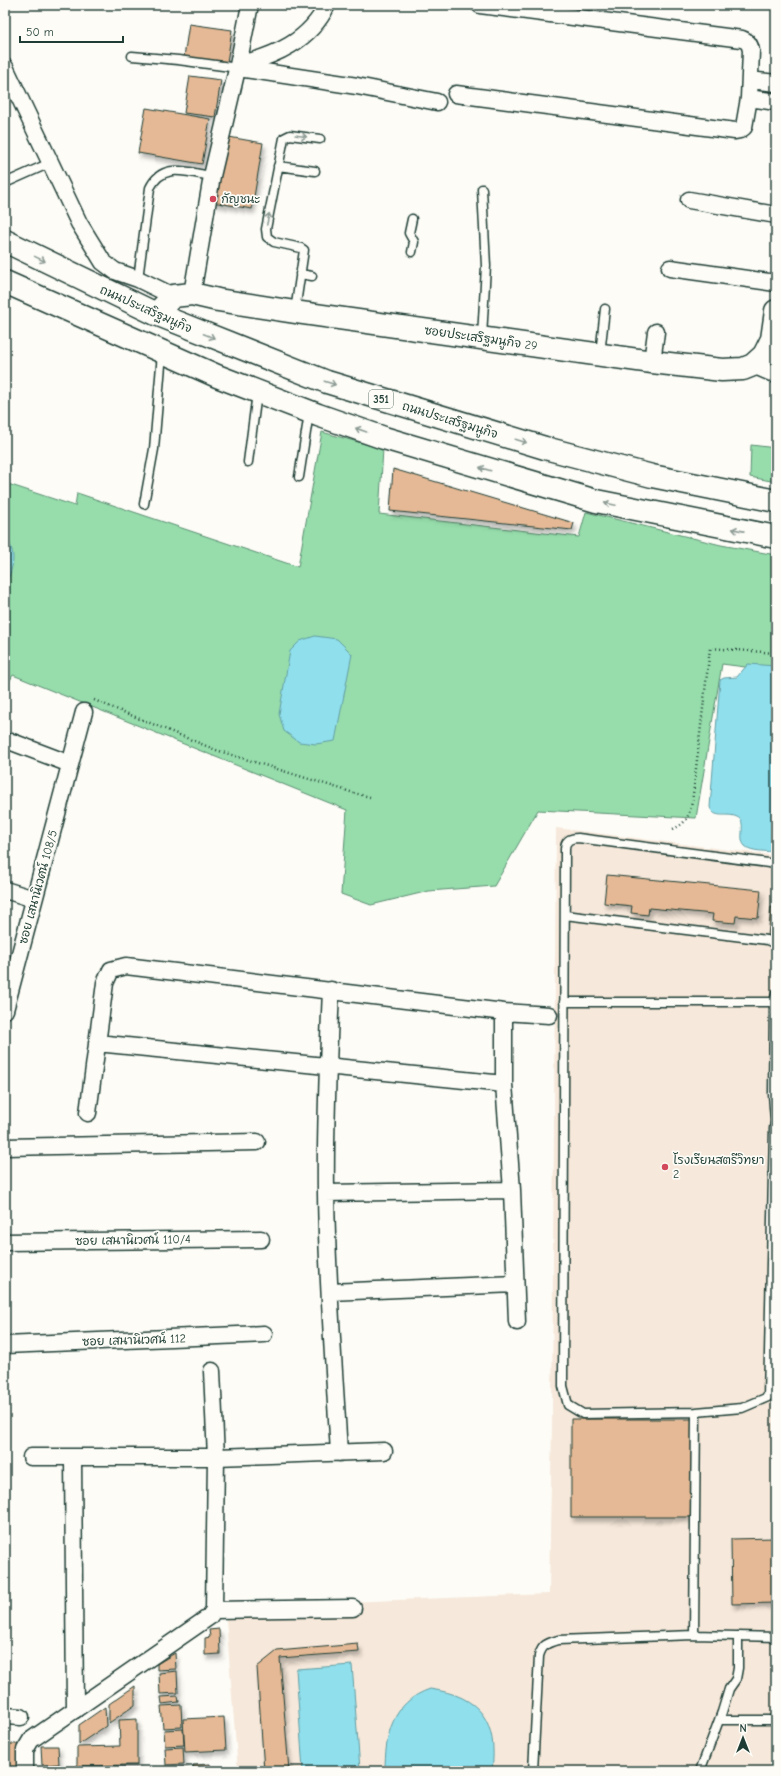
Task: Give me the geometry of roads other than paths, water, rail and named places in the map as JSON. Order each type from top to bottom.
[{"type":"main road","name":"ถนนประเสริฐมนูกิจ","points":[[5,241],[156,314],[327,382],[545,448],[652,476],[776,501]]},
{"type":"main road","points":[[5,282],[162,353],[309,412],[384,438],[596,500],[776,537]]},
{"type":"main road","name":"ซอยประเสริฐมนูกิจ 29","points":[[182,295],[652,362],[722,370],[743,369],[753,365]]},
{"type":"main road","points":[[156,314],[182,295]]},
{"type":"main road","points":[[753,365],[764,355],[772,339],[776,311]]},
{"type":"street","points":[[5,68],[79,223],[103,262],[115,272],[182,295],[238,66],[248,5]]},
{"type":"street","points":[[238,66],[257,60],[296,42],[319,21],[327,5]]},
{"type":"street","points":[[456,94],[735,131],[744,127],[750,80],[751,45],[747,41],[742,39],[480,5]]},
{"type":"street","points":[[238,66],[357,86],[437,102]]},
{"type":"street","points":[[750,80],[776,83]]},
{"type":"street","points":[[748,98],[776,102]]},
{"type":"street","points":[[689,200],[776,215]]},
{"type":"street","points":[[670,268],[776,283]]},
{"type":"street","points":[[652,362],[656,332]]},
{"type":"street","points":[[753,365],[776,375]]},
{"type":"street","name":"ซอย เสนานิเวศน์ 108/5","points":[[5,1010],[70,764],[89,706]]},
{"type":"street","points":[[12,742],[70,764]]},
{"type":"street","points":[[5,890],[34,899]]},
{"type":"street","points":[[88,1113],[105,983],[111,970],[126,966],[504,1012],[549,1014]]},
{"type":"street","points":[[330,990],[327,1065],[326,1193],[339,1453]]},
{"type":"street","points":[[504,1012],[504,1084],[512,1190],[517,1322]]},
{"type":"street","points":[[97,1043],[504,1084]]},
{"type":"street","points":[[5,1147],[258,1142]]},
{"type":"street","points":[[326,1193],[512,1190]]},
{"type":"street","name":"ซอย เสนานิเวศน์ 110/4","points":[[5,1242],[261,1239]]},
{"type":"street","points":[[330,1292],[515,1284]]},
{"type":"street","name":"ซอย เสนานิเวศน์ 112","points":[[5,1345],[264,1334]]},
{"type":"street","points":[[25,1771],[25,1750],[31,1740],[210,1617],[214,1610],[216,1457],[212,1371]]},
{"type":"street","points":[[31,1457],[216,1457],[384,1451]]},
{"type":"street","points":[[73,1457],[75,1710]]},
{"type":"street","points":[[214,1610],[353,1608]]},
{"type":"street","points":[[5,1716],[21,1717]]},
{"type":"lane","points":[[132,56],[238,66]]},
{"type":"lane","points":[[295,312],[304,250],[299,247],[274,242],[267,237],[266,234],[284,138],[292,135],[320,139]]},
{"type":"lane","points":[[5,183],[50,163]]},
{"type":"lane","points":[[278,166],[315,171]]},
{"type":"lane","points":[[138,280],[150,188],[155,179],[166,172],[178,171],[212,176]]},
{"type":"lane","points":[[482,189],[486,266],[482,338]]},
{"type":"lane","points":[[412,219],[409,233],[414,242],[412,252]]},
{"type":"lane","points":[[300,274],[312,276]]},
{"type":"lane","points":[[600,354],[605,309]]},
{"type":"lane","points":[[144,504],[154,449],[162,353]]},
{"type":"lane","points":[[248,462],[257,392]]},
{"type":"lane","points":[[299,477],[309,412]]},
{"type":"lane","points":[[564,1002],[775,998],[773,1094],[775,1122],[768,1397],[742,1408],[696,1412],[583,1414],[568,1405],[563,1386],[564,1002],[565,846],[567,842],[573,838],[776,864]]},
{"type":"lane","points":[[565,915],[767,940],[776,944]]},
{"type":"lane","points":[[694,1635],[696,1412]]},
{"type":"lane","points":[[533,1771],[538,1656],[541,1648],[546,1644],[558,1640],[694,1635],[776,1637]]},
{"type":"lane","points":[[700,1771],[729,1689],[736,1679],[738,1668],[738,1636]]},
{"type":"lane","points":[[719,1720],[776,1720]]},
{"type":"water","points":[[5,535],[12,549],[13,561],[5,587]]},
{"type":"water","points":[[315,636],[337,639],[352,654],[335,741],[316,744],[299,742],[284,731],[279,714],[290,651],[300,641]]},
{"type":"water","points":[[748,664],[776,666],[776,852],[755,850],[745,846],[742,839],[742,823],[740,819],[733,816],[718,815],[712,811],[710,807],[720,680],[724,678],[737,677]]},
{"type":"water","points":[[352,1665],[360,1769],[303,1771],[296,1669]]},
{"type":"water","points":[[430,1689],[462,1698],[474,1705],[482,1714],[488,1725],[492,1738],[492,1771],[385,1771],[387,1745],[393,1721],[407,1702]]},
{"type":"place","name":"กัญชนะ","points":[[213,199]]},
{"type":"place","name":"โรงเรียนสตรีวิทยา 2","points":[[665,1167]]}]
